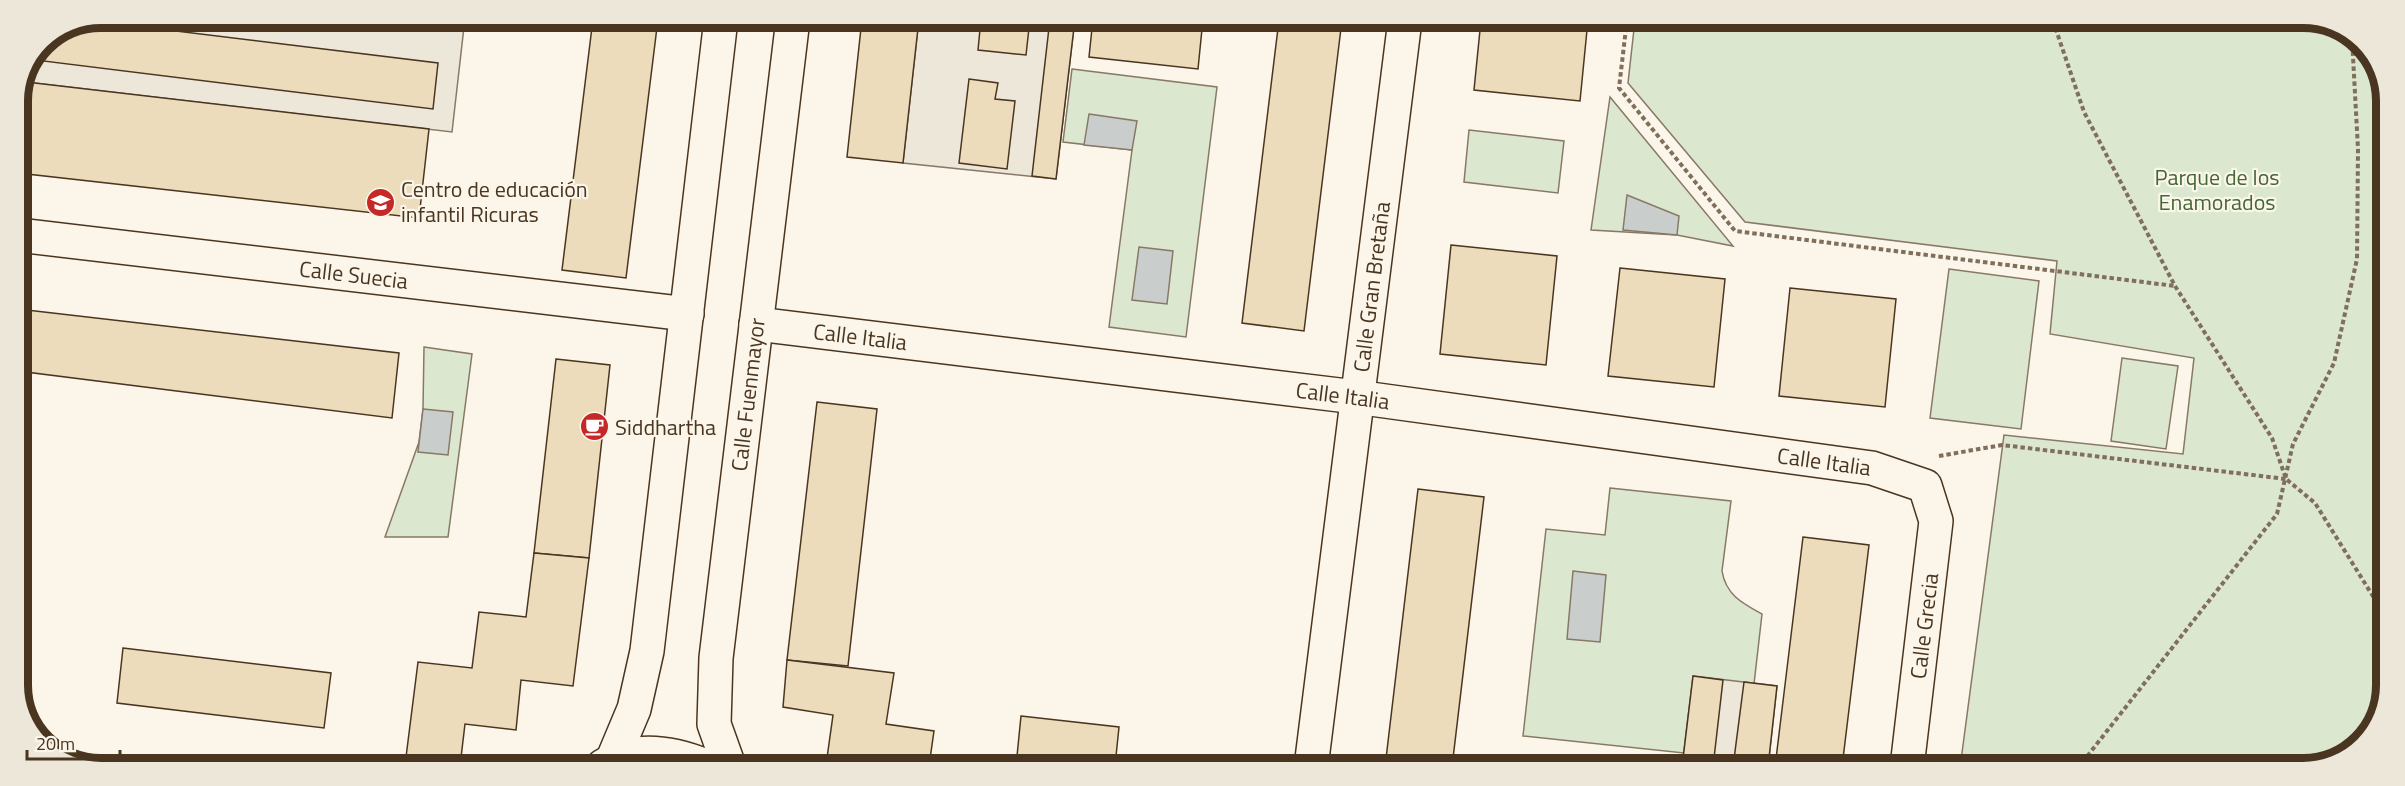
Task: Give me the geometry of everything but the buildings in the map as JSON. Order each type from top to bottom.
[{"type":"street","points":[[610,758],[634,709],[647,651],[720,28]]},
{"type":"street","name":"Calle Fuenmayor","points":[[726,758],[714,724],[716,658],[792,28]]},
{"type":"street","name":"Calle Gran Bretaña","points":[[1312,758],[1356,397],[1405,28]]},
{"type":"street","name":"Calle Suecia","points":[[28,236],[687,314]]},
{"type":"street","name":"Calle Italia","points":[[756,324],[1356,397],[1872,468],[1931,471]]},
{"type":"street","name":"Calle Grecia","points":[[1908,758],[1936,521],[1931,471]]},
{"type":"street","points":[[626,758],[647,752],[681,755],[688,758]]},
{"type":"path","points":[[1626,28],[1619,88],[1735,231],[2175,286]]},
{"type":"path","points":[[2055,28],[2084,112],[2175,286],[2272,438],[2286,479],[2315,503],[2376,600]]},
{"type":"path","points":[[2086,758],[2277,514],[2293,444],[2334,363],[2357,259],[2358,149],[2352,48]]},
{"type":"path","points":[[1931,471],[2002,445],[2286,479]]},
{"type":"green space","name":"Parque de los Enamorados","points":[[1634,28],[2304,28],[2331,34],[2355,50],[2367,65],[2376,97],[2376,694],[2371,712],[2355,736],[2327,754],[2304,758],[1961,758],[2004,435],[2183,454],[2194,358],[2050,334],[2057,261],[1745,222],[1628,83]]},
{"type":"green space","points":[[1072,69],[1217,87],[1186,337],[1109,327],[1132,150],[1063,142]]},
{"type":"green space","points":[[1610,97],[1733,246],[1677,235],[1591,230]]},
{"type":"green space","points":[[1469,130],[1564,141],[1558,193],[1464,182]]},
{"type":"green space","points":[[1949,269],[2039,281],[2021,429],[1930,418]]},
{"type":"green space","points":[[424,347],[472,354],[448,537],[385,537],[419,442],[423,409]]},
{"type":"green space","points":[[2122,358],[2178,366],[2166,449],[2111,441]]},
{"type":"green space","points":[[1610,488],[1731,501],[1722,571],[1731,592],[1762,614],[1754,684],[1684,753],[1523,736],[1546,529],[1605,535]]},
{"type":"shaded area","points":[[101,28],[464,28],[452,132],[31,83],[41,61],[61,41],[74,34]]},
{"type":"shaded area","points":[[918,28],[1074,28],[1056,179],[903,163]]},
{"type":"shaded area","points":[[1089,114],[1137,121],[1132,150],[1084,145]]},
{"type":"shaded area","points":[[1627,195],[1679,216],[1677,235],[1623,230]]},
{"type":"shaded area","points":[[1139,247],[1173,251],[1167,304],[1132,300]]},
{"type":"shaded area","points":[[423,409],[453,412],[448,455],[418,452]]},
{"type":"shaded area","points":[[1573,571],[1606,575],[1600,642],[1567,639]]},
{"type":"shaded area","points":[[1693,676],[1777,686],[1769,758],[1683,758]]},
{"type":"place","name":"Centro de educación infantil Ricuras","points":[[380,202]]},
{"type":"place","name":"Siddhartha","points":[[594,427]]}]
